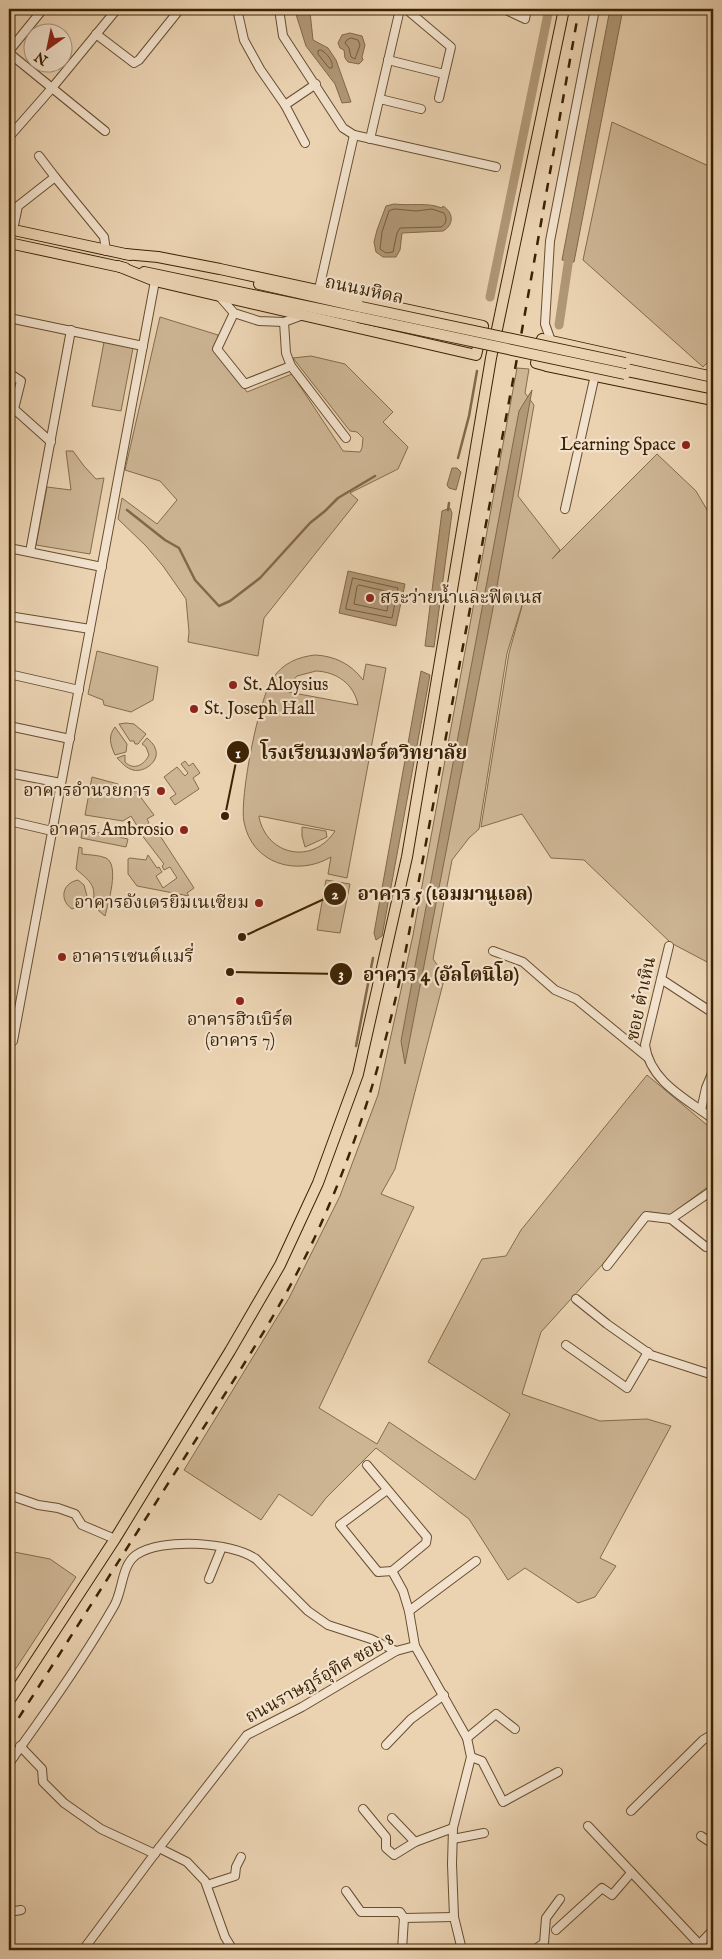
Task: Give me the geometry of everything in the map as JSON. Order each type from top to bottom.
[{"type":"main road","points":[[9,1701],[115,1539],[230,1351],[280,1265],[318,1182],[358,1074],[407,857],[491,358],[564,9]]},
{"type":"main road","name":"ถนนมหิดล","points":[[11,230],[125,254],[359,312],[713,394]]},
{"type":"main road","name":"ถนนมหิดล","points":[[9,243],[118,266],[625,363],[713,382]]},
{"type":"main road","points":[[125,254],[168,259],[319,289],[497,328]]},
{"type":"main road","points":[[118,266],[156,281],[220,297],[491,358]]},
{"type":"main road","points":[[476,355],[483,326]]},
{"type":"main road","points":[[713,377],[546,340],[547,366],[713,400]]},
{"type":"street","points":[[43,9],[9,52],[105,130]]},
{"type":"street","points":[[9,137],[117,9]]},
{"type":"street","points":[[96,34],[134,63],[139,60],[180,9]]},
{"type":"street","points":[[238,9],[244,40],[285,105],[305,142]]},
{"type":"street","points":[[279,9],[283,36],[343,128],[354,135],[496,167]]},
{"type":"street","points":[[370,139],[400,9]]},
{"type":"street","points":[[406,9],[451,47],[439,98]]},
{"type":"street","points":[[504,9],[525,19],[527,9]]},
{"type":"street","points":[[546,340],[545,324],[550,241],[595,9]]},
{"type":"street","points":[[388,60],[444,74]]},
{"type":"street","points":[[285,105],[316,84]]},
{"type":"street","points":[[380,99],[421,109]]},
{"type":"street","points":[[319,289],[354,135]]},
{"type":"street","points":[[39,156],[104,237],[106,250]]},
{"type":"street","points":[[11,230],[18,206],[55,177]]},
{"type":"street","points":[[13,1041],[156,281]]},
{"type":"street","points":[[220,297],[234,313],[259,321],[284,322],[303,315]]},
{"type":"street","points":[[234,313],[217,349],[245,384],[291,366]]},
{"type":"street","points":[[9,318],[143,346]]},
{"type":"street","points":[[284,322],[286,353],[291,366],[346,438]]},
{"type":"street","points":[[30,552],[71,330]]},
{"type":"street","points":[[9,373],[20,381],[14,409],[51,442]]},
{"type":"street","points":[[566,509],[595,375]]},
{"type":"street","points":[[9,548],[102,567]]},
{"type":"street","points":[[9,616],[90,629]]},
{"type":"street","points":[[9,674],[79,690]]},
{"type":"street","points":[[9,726],[70,739]]},
{"type":"street","points":[[9,773],[61,783]]},
{"type":"street","points":[[9,821],[52,831]]},
{"type":"street","name":"ซอย ต๋าเหิน","points":[[669,946],[645,1045],[656,1072],[672,1089],[713,1119]]},
{"type":"street","points":[[492,951],[523,962],[555,990],[576,999],[649,1058]]},
{"type":"street","points":[[661,979],[713,1013]]},
{"type":"street","points":[[701,1110],[706,1088],[713,1071]]},
{"type":"street","points":[[672,1219],[713,1190]]},
{"type":"street","points":[[607,1266],[646,1216],[672,1219],[706,1247],[713,1244]]},
{"type":"street","points":[[576,1299],[607,1324],[648,1352],[713,1376]]},
{"type":"street","points":[[566,1345],[627,1388],[648,1352]]},
{"type":"street","points":[[367,1465],[427,1537],[426,1543],[392,1571],[378,1572],[340,1525],[387,1490]]},
{"type":"street","points":[[9,1495],[38,1505],[58,1508],[75,1514],[82,1525],[115,1539]]},
{"type":"street","points":[[9,1764],[116,1604],[128,1564],[135,1556],[150,1547],[193,1543],[248,1553],[308,1611],[328,1625],[371,1639],[396,1651]]},
{"type":"street","points":[[209,1579],[222,1547]]},
{"type":"street","points":[[410,1611],[476,1561]]},
{"type":"street","points":[[392,1571],[403,1591],[410,1611],[415,1646]]},
{"type":"street","name":"ถนนราษฎร์อุทิศ ซอย 8","points":[[83,1950],[157,1851],[248,1735],[302,1707],[396,1651],[415,1646],[467,1738],[471,1757],[453,1828],[454,1917],[462,1950]]},
{"type":"street","points":[[386,1744],[411,1719],[444,1695]]},
{"type":"street","points":[[467,1738],[496,1714],[515,1729]]},
{"type":"street","points":[[631,1811],[703,1740],[713,1734]]},
{"type":"street","points":[[20,1746],[42,1769],[42,1782],[64,1804],[101,1829],[187,1862],[197,1871],[207,1885],[225,1937],[233,1950]]},
{"type":"street","points":[[471,1757],[482,1761],[503,1802],[558,1772]]},
{"type":"street","points":[[363,1809],[386,1837],[385,1846],[392,1854],[396,1854],[415,1842],[453,1828]]},
{"type":"street","points":[[392,1818],[415,1842]]},
{"type":"street","points":[[588,1826],[697,1947],[713,1930]]},
{"type":"street","points":[[453,1839],[484,1833]]},
{"type":"street","points":[[701,1836],[713,1844]]},
{"type":"street","points":[[207,1885],[235,1876],[236,1867],[241,1857]]},
{"type":"street","points":[[556,1930],[602,1888],[612,1895],[631,1873]]},
{"type":"street","points":[[346,1891],[361,1912],[400,1912],[404,1918],[402,1950]]},
{"type":"street","points":[[534,1950],[544,1943],[546,1918],[560,1899]]},
{"type":"street","points":[[9,1912],[20,1910]]},
{"type":"street","points":[[404,1918],[454,1917]]},
{"type":"shaded area","points":[[612,122],[713,168],[713,357],[703,367],[583,260]]},
{"type":"shaded area","points":[[160,317],[218,335],[215,350],[247,392],[292,374],[343,451],[360,452],[363,438],[357,432],[350,431],[293,358],[311,356],[345,364],[393,412],[383,422],[408,447],[398,469],[350,493],[358,500],[264,618],[258,656],[188,642],[186,599],[163,566],[146,546],[118,519],[122,498],[157,524],[177,500],[160,481],[125,470]]},
{"type":"shaded area","points":[[104,342],[133,348],[121,411],[92,406]]},
{"type":"shaded area","points":[[517,368],[529,369],[525,393],[534,405],[518,496],[560,550],[552,559],[657,454],[696,491],[713,520],[713,949],[709,963],[671,943],[584,860],[551,858],[522,814],[481,827],[509,653],[524,599],[507,653],[479,829],[469,838],[452,860],[433,959],[445,976],[395,1169],[381,1194],[414,1207],[319,1408],[377,1444],[389,1422],[475,1480],[510,1414],[428,1362],[482,1259],[506,1256],[521,1230],[647,1075],[713,1130],[713,1183],[670,1215],[650,1212],[541,1332],[522,1394],[600,1421],[647,1419],[671,1426],[600,1558],[616,1566],[595,1597],[578,1603],[525,1568],[508,1580],[469,1519],[376,1448],[326,1498],[312,1516],[279,1494],[261,1520],[184,1470],[289,1298],[340,1196],[378,1095],[413,935]]},
{"type":"shaded area","points":[[66,451],[73,451],[96,479],[104,478],[90,554],[36,545],[47,487],[71,490]]},
{"type":"shaded area","points":[[97,651],[158,667],[153,700],[131,712],[104,705],[103,700],[88,694]]},
{"type":"shaded area","points":[[315,655],[336,659],[348,665],[363,680],[366,664],[386,668],[347,878],[328,874],[331,857],[318,863],[291,866],[278,863],[266,857],[256,848],[244,822],[244,792],[251,748],[268,689],[273,678],[281,668],[297,659]],"holes":[[[316,671],[331,674],[348,685],[353,691],[358,705],[283,691],[297,676]],[[259,816],[335,831],[326,842],[315,849],[303,852],[281,848],[271,840],[264,830]]]},
{"type":"shaded area","points":[[119,724],[134,724],[146,734],[138,744],[130,741]]},
{"type":"shaded area","points":[[115,727],[127,744],[126,752],[115,755],[110,740]]},
{"type":"shaded area","points":[[147,738],[154,745],[156,757],[147,768],[133,770],[126,767],[117,758],[125,755],[125,762],[128,765],[138,766],[142,764],[149,755],[146,747],[142,744]]},
{"type":"shaded area","points":[[185,761],[189,766],[193,763],[200,773],[193,778],[199,789],[175,805],[170,798],[176,794],[164,777],[177,767],[185,776],[188,773],[181,764]]},
{"type":"shaded area","points":[[92,777],[118,784],[126,793],[136,791],[154,815],[147,819],[149,823],[139,829],[131,816],[123,821],[85,815]]},
{"type":"shaded area","points":[[83,825],[87,826],[86,830],[128,839],[126,847],[81,838]]},
{"type":"shaded area","points":[[153,825],[194,888],[187,893],[189,896],[137,886],[128,874],[128,859],[146,860],[148,855],[162,872],[156,876],[163,888],[177,878],[170,867],[164,870],[162,866],[164,864],[141,834]]},
{"type":"shaded area","points":[[302,827],[326,831],[327,837],[305,847]]},
{"type":"shaded area","points":[[79,847],[82,848],[82,854],[103,857],[110,862],[113,876],[105,916],[93,902],[94,891],[92,886],[76,869]]},
{"type":"shaded area","points":[[78,880],[84,885],[87,896],[80,906],[72,909],[65,901],[64,892],[68,885]]},
{"type":"shaded area","points":[[326,880],[350,884],[340,933],[317,930]]},
{"type":"shaded area","points":[[9,1551],[50,1559],[76,1577],[9,1679]]},
{"type":"water","points":[[610,9],[623,9],[574,262],[562,260]]},
{"type":"water","points":[[295,11],[310,12],[313,40],[328,48],[336,60],[351,102],[342,103],[335,84],[306,46]]},
{"type":"water","points":[[350,33],[362,36],[365,45],[363,60],[359,64],[348,62],[345,58],[344,50],[340,48],[338,43],[342,35]]},
{"type":"water","points":[[394,204],[442,208],[443,206],[451,215],[451,222],[443,231],[402,233],[400,250],[396,257],[383,257],[376,252],[374,242],[386,206]]},
{"type":"water","points":[[532,390],[494,603],[405,1064],[401,1041],[519,411]]},
{"type":"water","points":[[452,468],[457,468],[461,472],[456,490],[449,488],[447,485]]},
{"type":"water","points":[[450,508],[452,513],[434,647],[425,646],[442,511]]},
{"type":"water","points":[[348,571],[405,584],[396,626],[339,613]]},
{"type":"water","points":[[421,671],[430,675],[382,936],[376,940],[374,933]]},
{"type":"waterway","points":[[490,297],[549,9]]},
{"type":"waterway","points":[[559,325],[570,251]]},
{"type":"waterway","points":[[458,458],[469,416],[477,371]]},
{"type":"waterway","points":[[127,510],[165,540],[179,548],[195,580],[219,606],[230,601],[260,578],[310,523],[338,498],[375,476]]},
{"type":"waterway","points":[[448,510],[449,503]]},
{"type":"waterway","points":[[356,1046],[373,958]]},
{"type":"railway","points":[[9,1733],[273,1316],[314,1239],[355,1139],[377,1070],[403,965],[514,375],[579,9]]},
{"type":"place","name":"Learning Space","points":[[686,445]]},
{"type":"place","name":"สระว่ายน้ำและฟิตเนส","points":[[370,598]]},
{"type":"place","name":"St. Aloysius","points":[[233,685]]},
{"type":"place","name":"St. Joseph Hall","points":[[194,709]]},
{"type":"place","name":"อาคารอำนวยการ","points":[[161,791]]},
{"type":"place","name":"โรงเรียนมงฟอร์ตวิทยาลัย","points":[[225,816]]},
{"type":"place","name":"อาคาร Ambrosio","points":[[184,830]]},
{"type":"place","name":"อาคารอังเดรยิมเนเซียม","points":[[259,903]]},
{"type":"place","name":"อาคาร 5 (เอมมานูเอล)","points":[[242,937]]},
{"type":"place","name":"อาคารเซนต์แมรี่","points":[[62,957]]},
{"type":"place","name":"อาคาร 4 (อัลโตนิโอ)","points":[[230,972]]},
{"type":"place","name":"อาคารฮิวเบิร์ต (อาคาร 7)","points":[[240,1001]]}]
